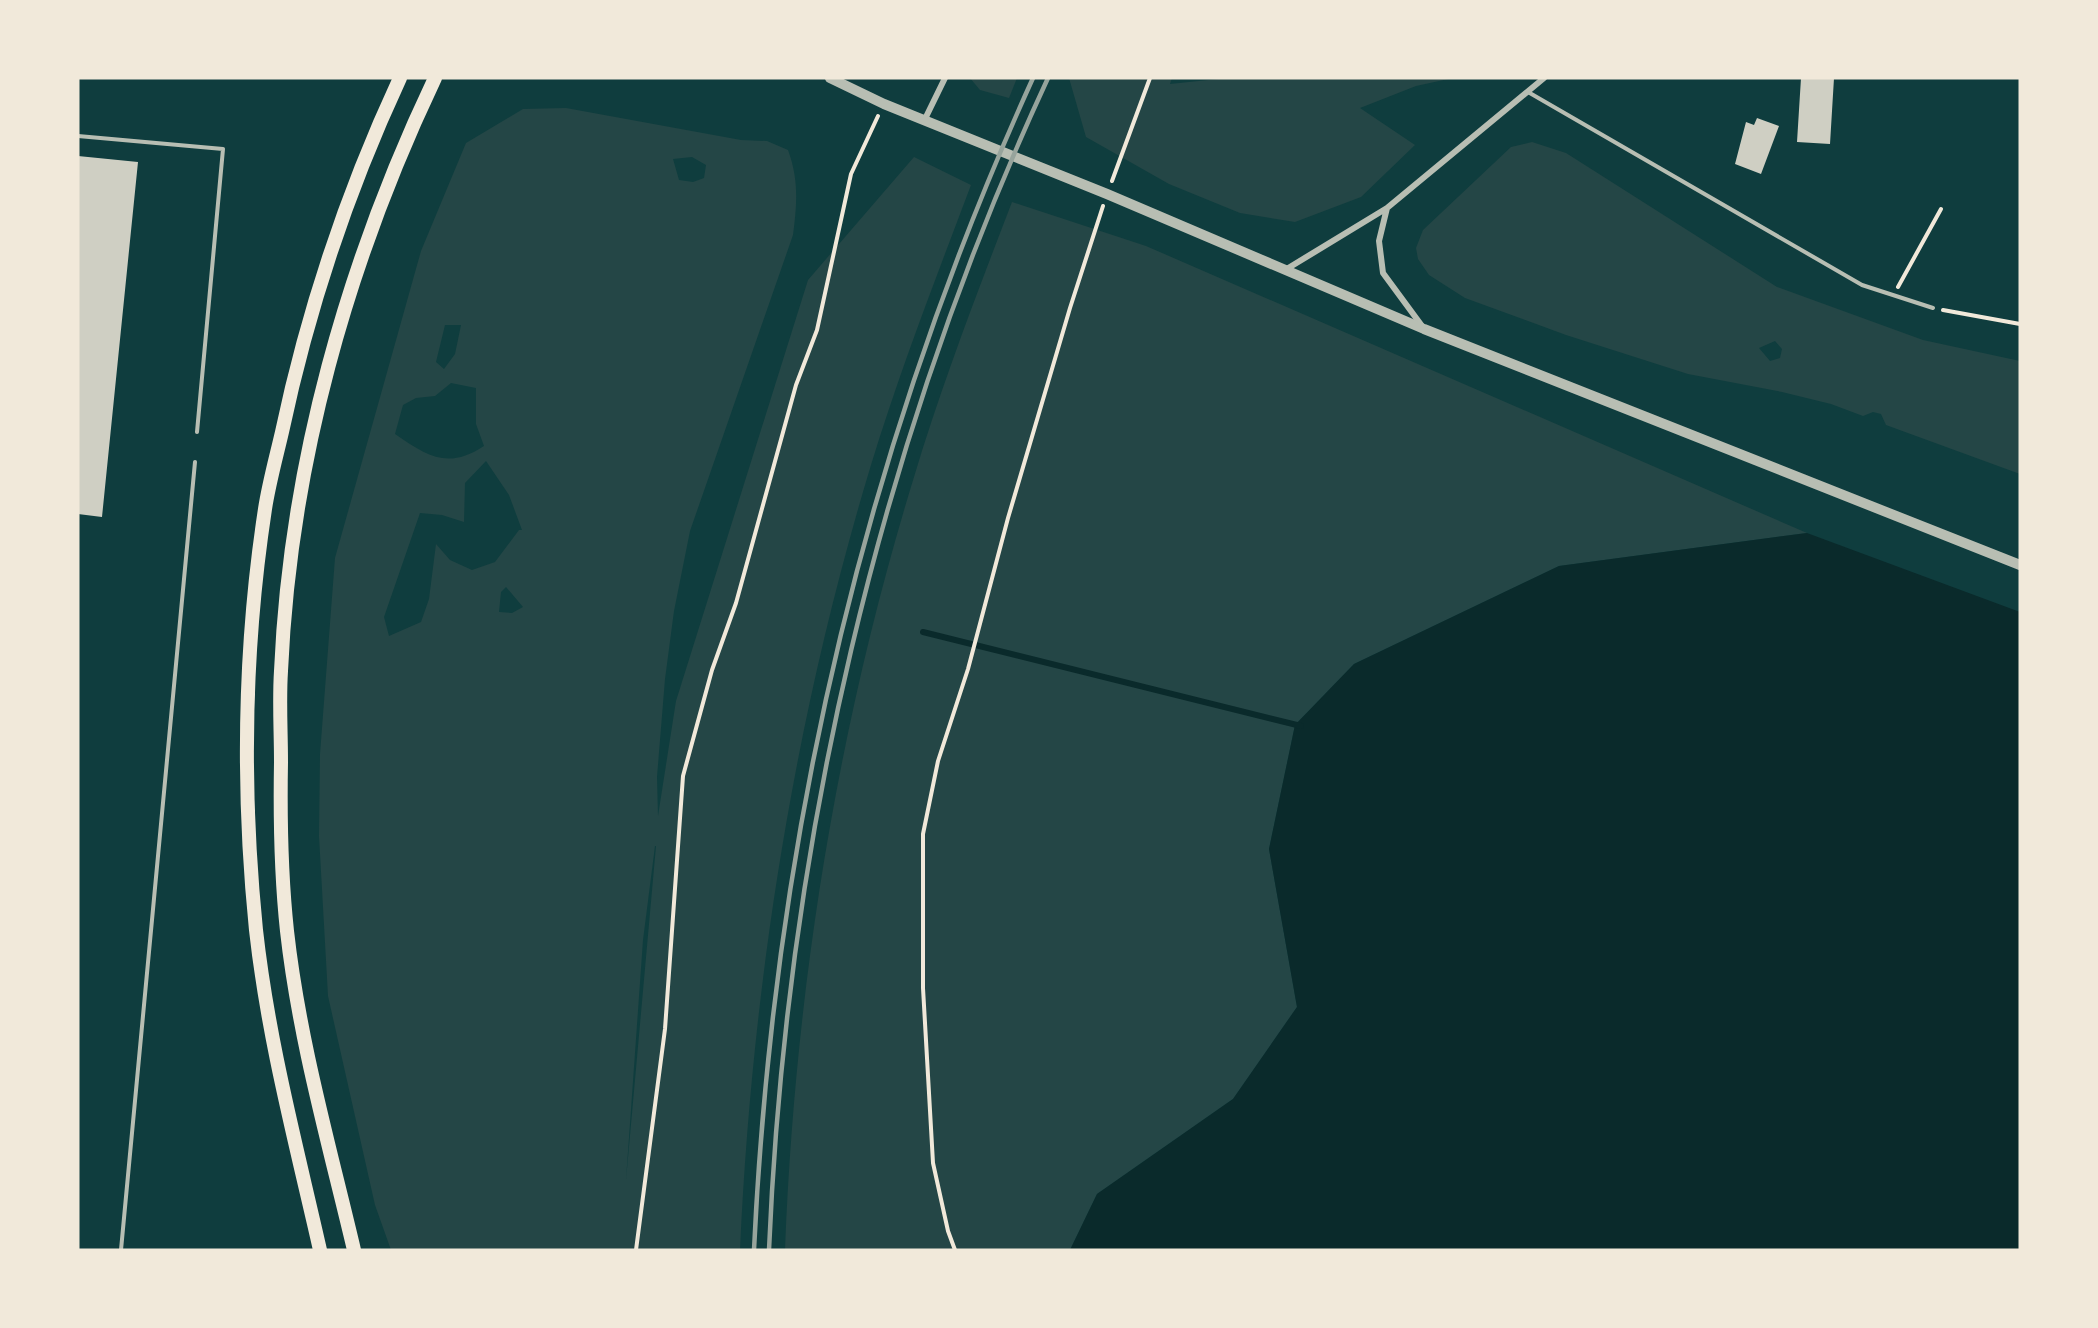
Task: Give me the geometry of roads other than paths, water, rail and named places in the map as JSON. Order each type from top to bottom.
[{"type":"highway","points":[[320,1250],[273,1046],[256,931],[248,816],[249,664],[265,508],[292,382],[327,257],[374,135],[400,78]]},
{"type":"highway","points":[[354,1250],[302,1035],[287,929],[280,820],[281,670],[296,516],[321,393],[356,269],[401,151],[435,78]]},
{"type":"street","points":[[830,78],[924,121],[1107,194],[1424,329],[2020,565]]},
{"type":"street","points":[[924,121],[945,78]]},
{"type":"street","points":[[1285,270],[1388,207],[1544,78]]},
{"type":"street","points":[[1388,207],[1379,241],[1383,273],[1424,329]]},
{"type":"lane","points":[[1528,92],[1862,285],[1933,308]]},
{"type":"lane","points":[[78,136],[223,149],[196,432]]},
{"type":"lane","points":[[122,1250],[195,462]]},
{"type":"waterway","points":[[923,632],[1301,726]]},
{"type":"railway","points":[[754,1250],[765,1098],[782,948],[806,799],[837,651],[875,505],[921,361],[973,218],[1033,78]]},
{"type":"railway","points":[[769,1250],[779,1099],[796,948],[820,799],[851,650],[889,503],[935,359],[988,217],[1048,78]]}]
